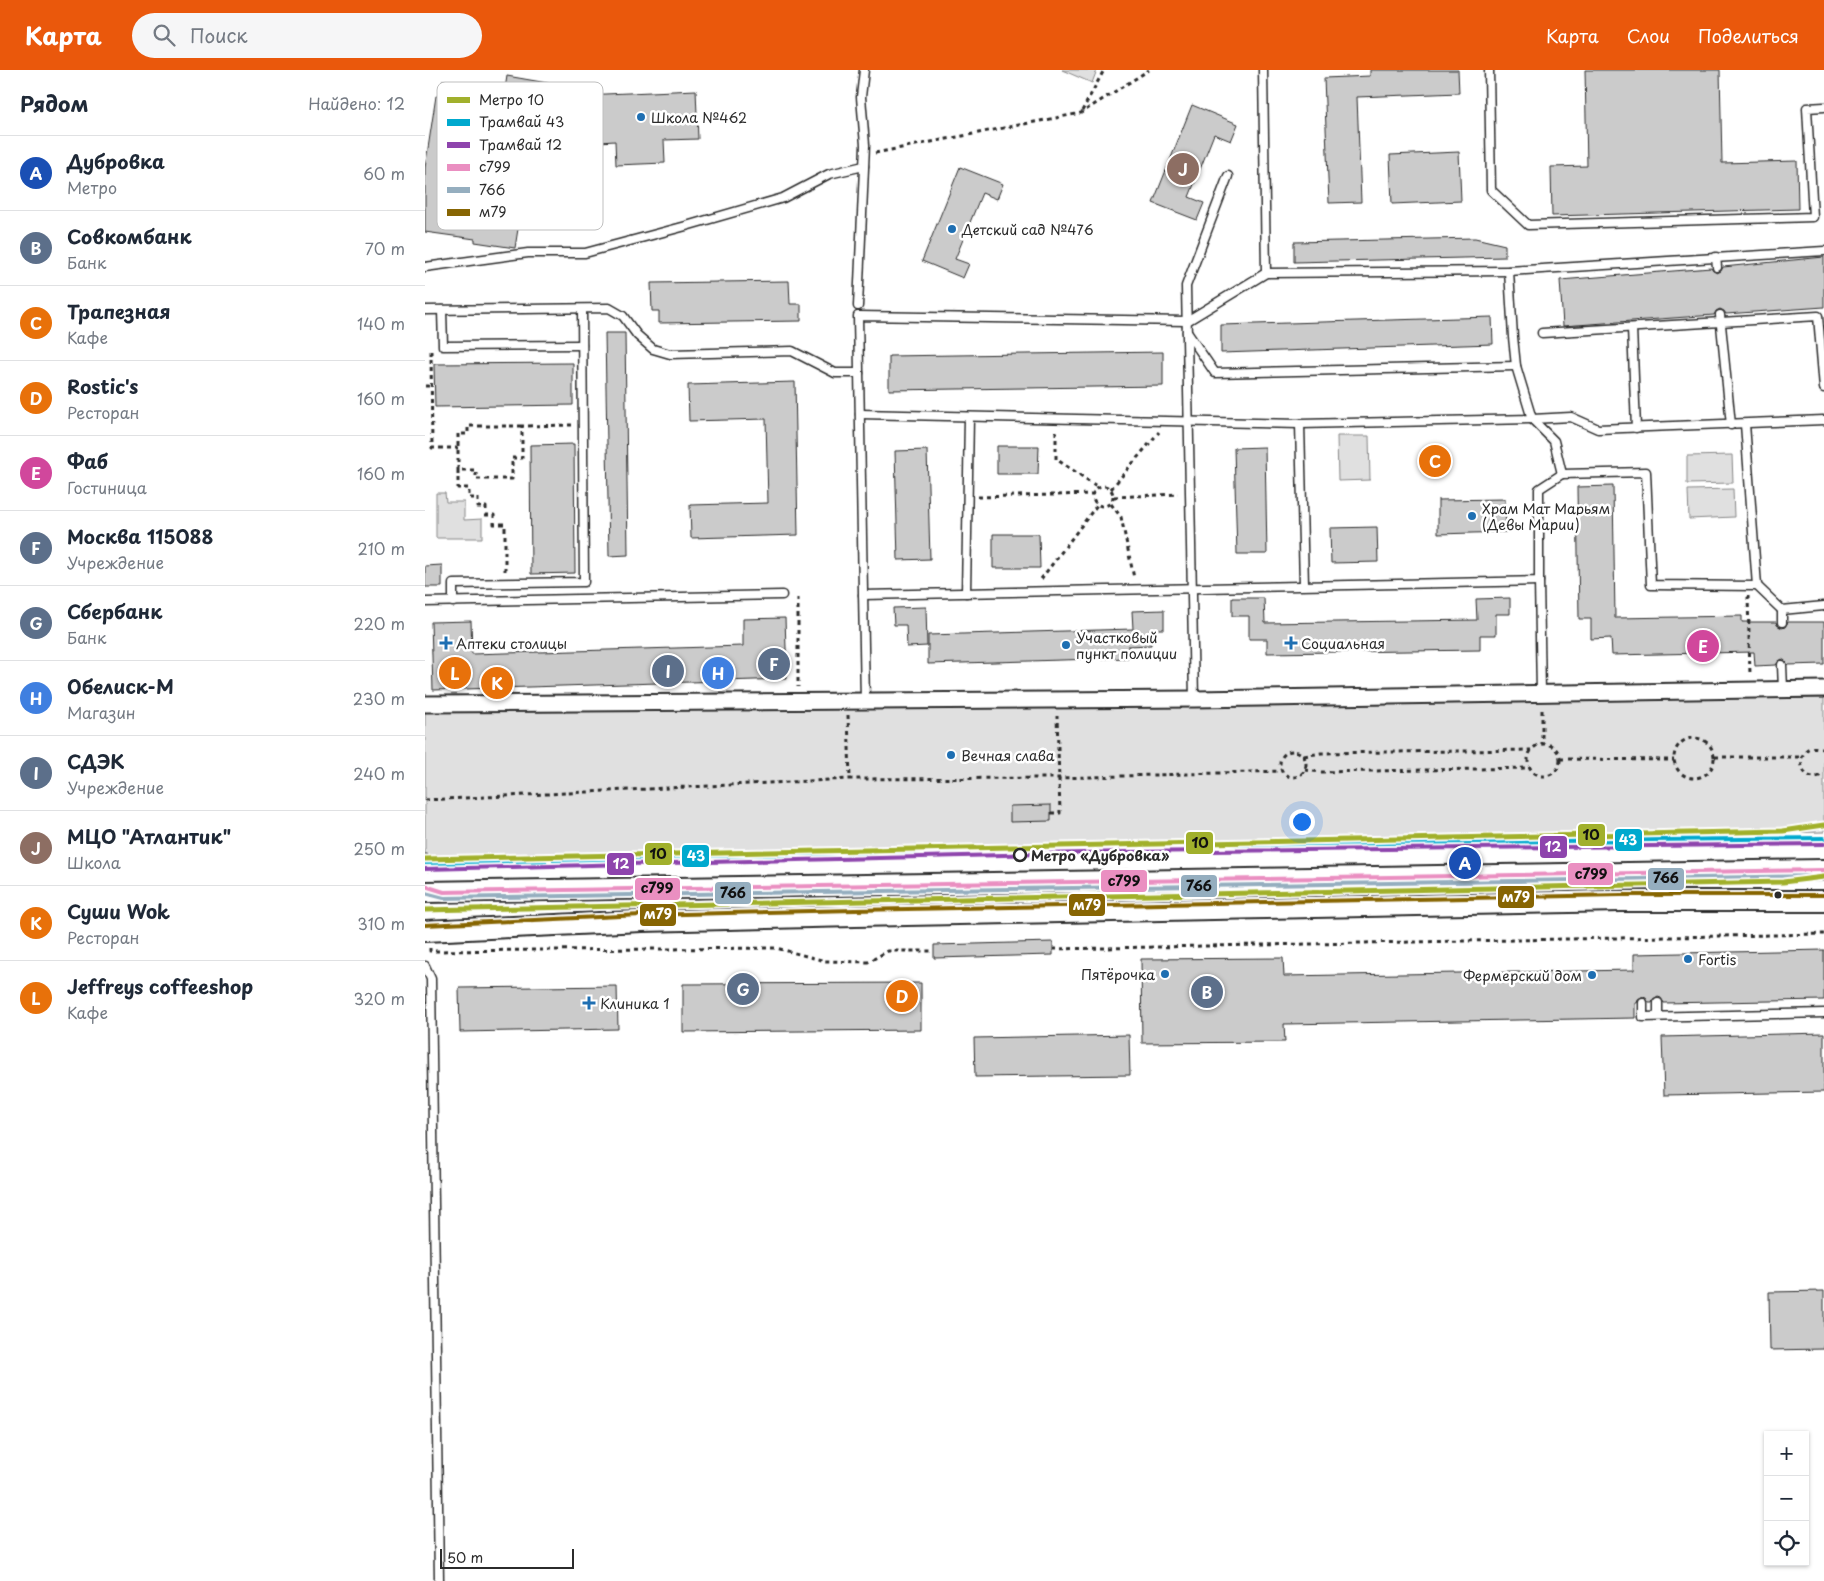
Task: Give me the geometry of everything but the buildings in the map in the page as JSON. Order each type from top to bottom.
[{"type":"main road","points":[[430,889],[1824,870]]},
{"type":"main road","points":[[426,931],[642,920],[1611,902],[1824,901]]},
{"type":"street","points":[[425,704],[1194,700],[1824,689]]},
{"type":"lane","points":[[858,306],[864,166],[861,97],[864,70]]},
{"type":"lane","points":[[1263,70],[1266,273]]},
{"type":"lane","points":[[1489,70],[1491,190],[1528,225],[1813,217],[1807,108],[1824,107]]},
{"type":"lane","points":[[425,267],[528,253],[585,253],[783,198],[829,174],[864,166]]},
{"type":"lane","points":[[1194,700],[1186,286],[1228,176]]},
{"type":"lane","points":[[865,702],[858,316],[1187,322],[1266,273],[1509,271],[1824,250]]},
{"type":"lane","points":[[1716,257],[1717,268]]},
{"type":"lane","points":[[1509,271],[1517,366],[1532,419],[1554,441],[1562,474]]},
{"type":"lane","points":[[425,310],[609,308],[623,316],[637,335],[653,350],[670,354],[792,351],[835,373],[859,373]]},
{"type":"lane","points":[[453,602],[453,584],[584,582],[582,309]]},
{"type":"lane","points":[[442,310],[443,346],[582,345]]},
{"type":"lane","points":[[1542,333],[1631,328],[1721,319],[1818,316],[1824,388]]},
{"type":"lane","points":[[1721,319],[1731,425]]},
{"type":"lane","points":[[1631,328],[1636,428]]},
{"type":"lane","points":[[1187,331],[1215,372],[1517,366]]},
{"type":"lane","points":[[573,370],[582,370]]},
{"type":"lane","points":[[573,380],[582,380]]},
{"type":"lane","points":[[859,414],[1300,424],[1571,417],[1598,430],[1824,420]]},
{"type":"lane","points":[[966,593],[969,417]]},
{"type":"lane","points":[[1300,424],[1304,585]]},
{"type":"lane","points":[[1745,424],[1757,586],[1782,610],[1782,622]]},
{"type":"lane","points":[[1541,693],[1539,489],[1562,474],[1646,472],[1651,585],[1757,586]]},
{"type":"lane","points":[[863,595],[1539,581]]},
{"type":"lane","points":[[425,602],[782,595]]},
{"type":"lane","points":[[1782,610],[1824,606]]},
{"type":"lane","points":[[1783,665],[1783,689]]},
{"type":"lane","points":[[425,966],[431,979],[439,1581]]},
{"type":"lane","points":[[1643,1003],[1643,1017],[1824,1014]]},
{"type":"lane","points":[[1657,1003],[1658,1016]]},
{"type":"path","points":[[1081,113],[1104,70]]},
{"type":"path","points":[[864,155],[1081,113],[1149,70]]},
{"type":"path","points":[[431,347],[432,448],[458,448]]},
{"type":"path","points":[[425,386],[431,386]]},
{"type":"path","points":[[1055,418],[1056,460],[1098,487],[1102,486],[1111,489]]},
{"type":"path","points":[[1111,489],[1169,421]]},
{"type":"path","points":[[505,583],[505,524],[494,524],[494,515],[486,515],[486,507],[478,507],[478,498],[469,498],[469,488],[459,488],[458,434],[468,434],[468,426],[583,425]]},
{"type":"path","points":[[458,470],[476,470],[476,479],[512,479],[512,458],[522,458],[522,426]]},
{"type":"path","points":[[1098,487],[1093,494],[1094,502],[1104,507],[1111,504],[1114,497],[1111,489]]},
{"type":"path","points":[[967,498],[1093,494]]},
{"type":"path","points":[[1114,497],[1190,494]]},
{"type":"path","points":[[1111,504],[1121,516],[1137,590]]},
{"type":"path","points":[[1031,592],[1097,505]]},
{"type":"path","points":[[1747,586],[1751,690]]},
{"type":"path","points":[[798,598],[798,690]]},
{"type":"path","points":[[1541,693],[1542,744]]},
{"type":"path","points":[[1051,813],[1060,813],[1056,700]]},
{"type":"path","points":[[848,702],[849,780]]},
{"type":"path","points":[[1693,737],[1705,740],[1710,744],[1715,757],[1712,769],[1707,774],[1690,778],[1679,771],[1674,760],[1674,753],[1681,742],[1693,737]]},
{"type":"path","points":[[1304,756],[1305,770],[1296,777],[1288,776],[1283,771],[1280,764],[1284,754],[1295,751],[1304,756],[1321,753],[1531,750],[1542,744],[1554,748],[1560,759],[1556,771],[1548,776],[1540,776],[1529,768],[1321,772],[1305,770]]},
{"type":"path","points":[[1715,757],[1801,757],[1810,748],[1824,750]]},
{"type":"path","points":[[1529,768],[1527,759],[1531,750]]},
{"type":"path","points":[[1801,757],[1802,769],[1808,775],[1816,777],[1824,774]]},
{"type":"path","points":[[1560,759],[1674,760]]},
{"type":"path","points":[[425,800],[849,780],[1058,778],[1283,771]]},
{"type":"path","points":[[425,855],[427,855],[430,889]]},
{"type":"path","points":[[426,931],[430,952],[776,948],[825,961],[868,962],[888,951],[934,951]]},
{"type":"path","points":[[1053,949],[1824,934]]},
{"type":"shaded area","points":[[1062,70],[1097,70],[1092,83]]},
{"type":"shaded area","points":[[1337,436],[1369,436],[1370,480],[1338,481]]},
{"type":"shaded area","points":[[1732,455],[1733,483],[1687,484],[1687,456]]},
{"type":"shaded area","points":[[1733,489],[1734,517],[1689,519],[1688,490]]},
{"type":"shaded area","points":[[436,493],[445,493],[446,502],[464,502],[464,520],[482,519],[482,538],[436,538]]},
{"type":"shaded area","points":[[1824,698],[1824,832],[425,861],[425,710]]},
{"type":"metro line","name":"10","points":[[425,859],[1783,831],[1824,825]]},
{"type":"metro line","name":"10","points":[[425,910],[1783,882],[1824,877]]},
{"type":"tram line","name":"43","points":[[425,863],[1125,846],[1824,838]]},
{"type":"tram line","name":"12","points":[[425,869],[1125,852],[1824,844]]},
{"type":"transit line","name":"с799","points":[[425,886],[444,892],[1824,870]]},
{"type":"transit line","name":"766","points":[[425,893],[444,898],[1824,876]]},
{"type":"transit line","name":"м79","points":[[425,925],[642,915],[855,910],[1621,895],[1824,895]]},
{"type":"place","name":"Школа №462","points":[[641,117]]},
{"type":"place","name":"МЦО \"Атлантик\"","points":[[1183,169]]},
{"type":"place","name":"Детский сад №476","points":[[952,229]]},
{"type":"place","name":"Трапезная","points":[[1435,461]]},
{"type":"place","name":"Храм Мат Марьям (Девы Марии)","points":[[1472,516]]},
{"type":"place","name":"Аптеки столицы","points":[[446,643]]},
{"type":"place","name":"Социальная","points":[[1291,643]]},
{"type":"place","name":"Участковый пункт полиции","points":[[1066,645]]},
{"type":"place","name":"Фаб","points":[[1703,646]]},
{"type":"place","name":"Москва 115088","points":[[774,664]]},
{"type":"place","name":"СДЭК","points":[[668,671]]},
{"type":"place","name":"Jeffreys coffeeshop","points":[[455,673]]},
{"type":"place","name":"Обелиск-М","points":[[718,673]]},
{"type":"place","name":"Суши Wok","points":[[497,683]]},
{"type":"place","name":"Вечная слава","points":[[951,755]]},
{"type":"place","name":"Метро «Дубровка»","points":[[1020,855]]},
{"type":"place","name":"Дубровка","points":[[1465,863]]},
{"type":"place","name":"Fortis","points":[[1688,959]]},
{"type":"place","name":"Пятёрочка","points":[[1165,974]]},
{"type":"place","name":"Фермерский дом","points":[[1592,975]]},
{"type":"place","name":"Сбербанк","points":[[743,989]]},
{"type":"place","name":"Совкомбанк","points":[[1207,992]]},
{"type":"place","name":"Rostic's","points":[[902,996]]},
{"type":"place","name":"Клиника 1","points":[[589,1003]]}]
